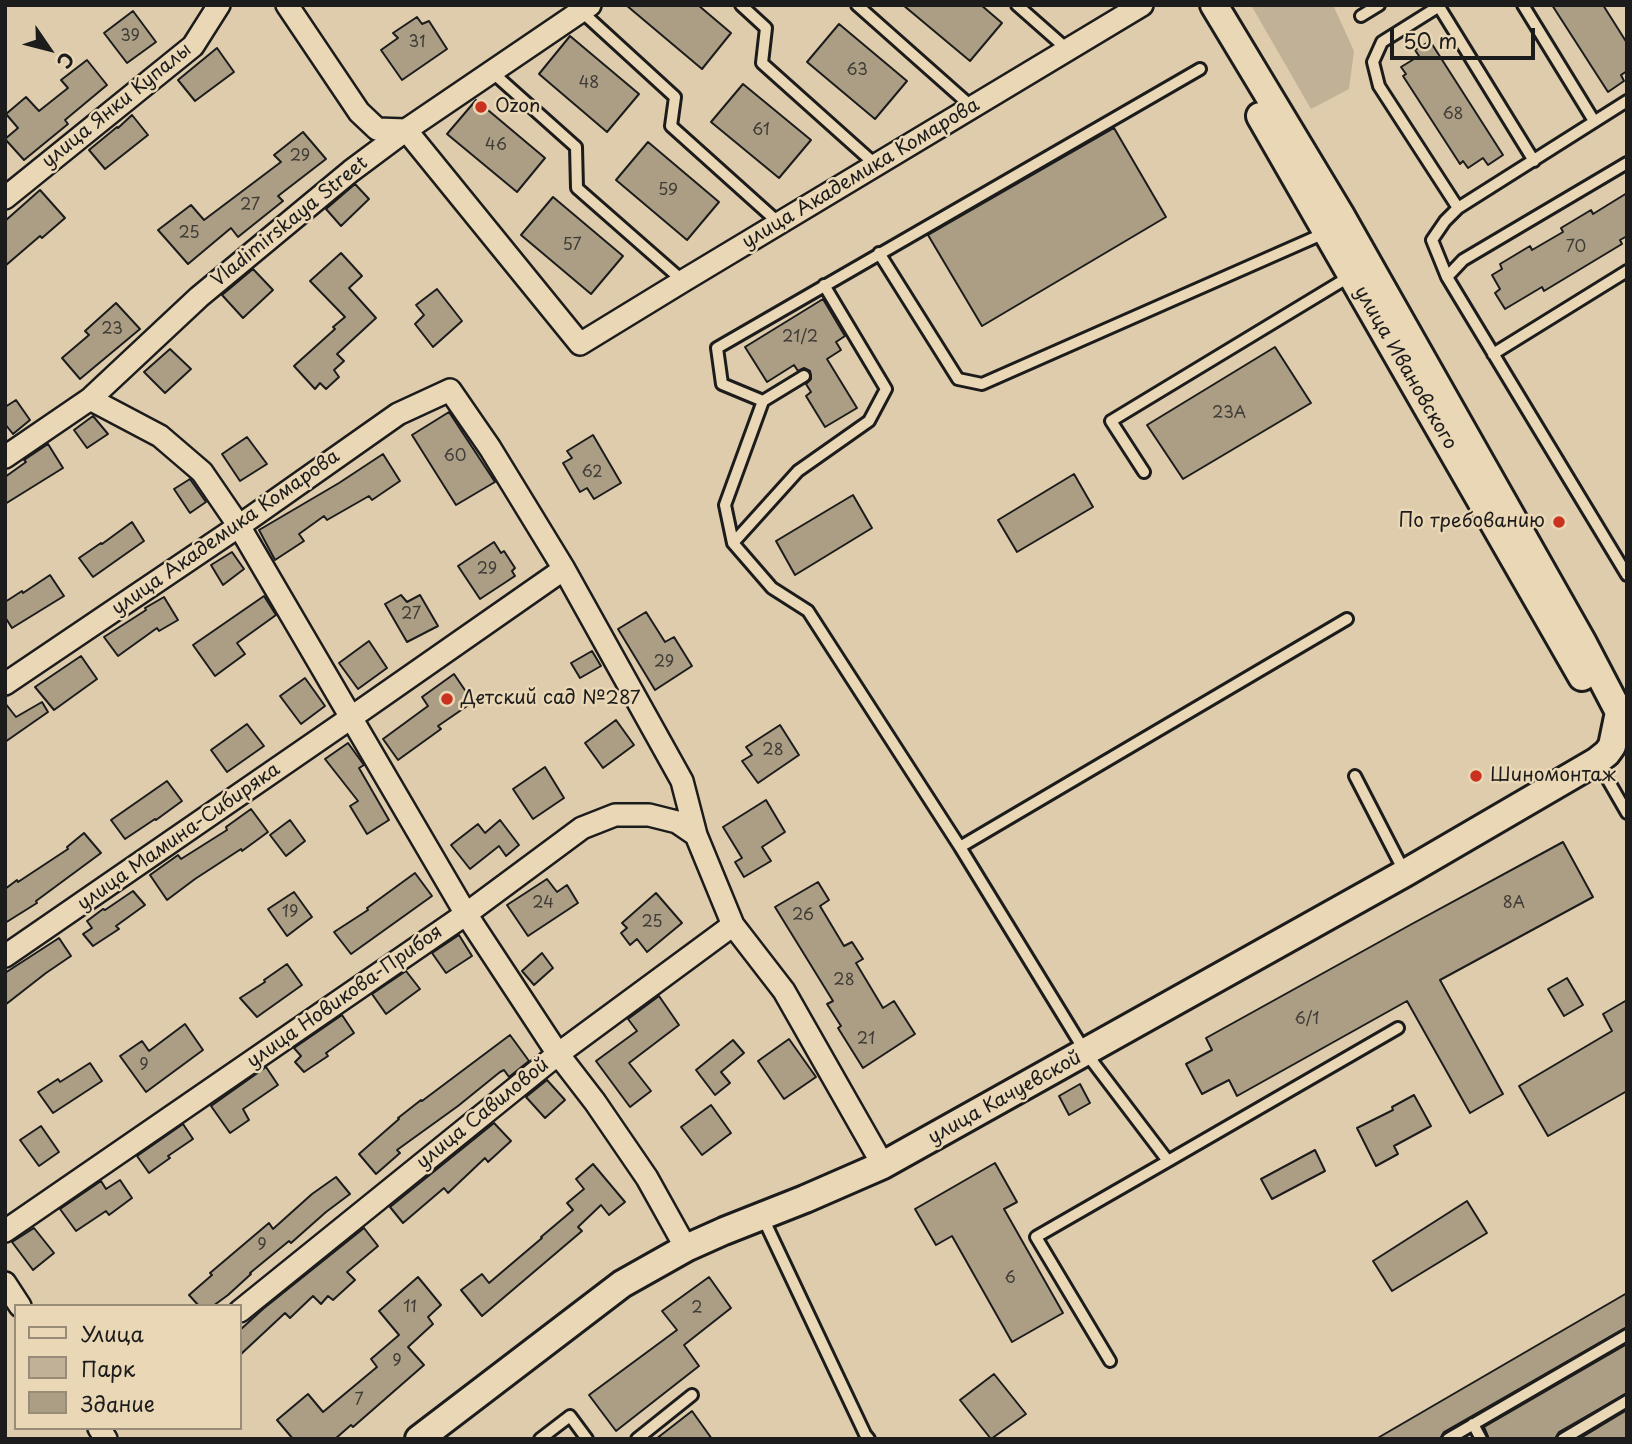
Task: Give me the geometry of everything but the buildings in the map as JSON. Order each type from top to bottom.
[{"type":"street","name":"улица Янки Купалы","points":[[5,198],[193,46],[219,5]]},
{"type":"street","points":[[287,5],[359,112],[377,129],[406,130]]},
{"type":"street","name":"улица Академика Комарова","points":[[406,130],[580,344],[1142,5]]},
{"type":"street","name":"улица Ивановского","points":[[1197,5],[1606,719],[1616,730]]},
{"type":"street","name":"улица Ивановского","points":[[1214,5],[1340,214],[1577,631],[1616,730]]},
{"type":"street","name":"Vladimirskaya Street","points":[[5,457],[90,399],[199,297],[351,172],[406,130],[586,8]]},
{"type":"street","name":"улица Академика Комарова","points":[[5,684],[239,527],[398,414],[450,390],[491,448],[564,569]]},
{"type":"street","points":[[90,399],[160,436],[202,472],[239,527],[466,914],[558,1054],[647,1178],[686,1248]]},
{"type":"street","points":[[564,569],[682,780],[696,835],[733,925],[784,991],[883,1165]]},
{"type":"street","name":"улица Мамина-Сибиряка","points":[[5,956],[564,569]]},
{"type":"street","name":"улица Качуевской","points":[[419,1439],[622,1284],[686,1248],[723,1231],[883,1165],[1086,1053],[1405,873],[1616,730]]},
{"type":"street","name":"улица Новикова-Прибоя","points":[[5,1231],[466,914],[582,828],[615,816],[649,815],[677,822],[696,835]]},
{"type":"street","name":"улица Савиловой","points":[[242,1309],[558,1054],[733,925]]},
{"type":"street","points":[[5,1283],[19,1304]]},
{"type":"lane","points":[[741,5],[766,28],[762,63],[876,165]]},
{"type":"lane","points":[[858,5],[972,107]]},
{"type":"lane","points":[[1017,5],[1068,50]]},
{"type":"lane","points":[[1361,16],[1379,5]]},
{"type":"lane","points":[[1523,5],[1594,121]]},
{"type":"lane","points":[[1458,208],[1378,86],[1373,62],[1382,42],[1440,6],[1534,161]]},
{"type":"lane","points":[[586,8],[675,97],[671,126],[779,223]]},
{"type":"lane","points":[[762,401],[722,384],[717,348],[1200,69]]},
{"type":"lane","points":[[492,72],[576,147],[577,188],[683,281]]},
{"type":"lane","points":[[1627,101],[1458,208],[1432,240],[1447,277],[1627,575]]},
{"type":"lane","points":[[1447,277],[1464,260],[1627,163]]},
{"type":"lane","points":[[879,253],[958,379],[982,384],[1327,232]]},
{"type":"lane","points":[[1493,354],[1627,271]]},
{"type":"lane","points":[[1144,472],[1111,421],[1352,275]]},
{"type":"lane","points":[[733,543],[798,471],[869,421],[886,390],[824,285]]},
{"type":"lane","points":[[804,376],[762,401],[725,506],[733,543],[772,588],[808,611],[960,847],[1086,1053],[1168,1161]]},
{"type":"lane","points":[[960,847],[1347,619]]},
{"type":"lane","points":[[1616,730],[1627,813]]},
{"type":"lane","points":[[1354,776],[1405,873]]},
{"type":"lane","points":[[1110,1361],[1036,1237],[1398,1028]]},
{"type":"lane","points":[[762,1216],[869,1439]]},
{"type":"lane","points":[[1448,1439],[1627,1335]]},
{"type":"lane","points":[[637,1439],[692,1395]]},
{"type":"lane","points":[[1563,1439],[1627,1401]]},
{"type":"lane","points":[[540,1439],[570,1416],[587,1439]]},
{"type":"lane","points":[[1473,1424],[1481,1439]]},
{"type":"green space","points":[[1251,5],[1333,5],[1354,51],[1349,89],[1311,109]]},
{"type":"place","name":"Ozon","points":[[481,107]]},
{"type":"place","name":"По требованию","points":[[1559,522]]},
{"type":"place","name":"Детский сад №287","points":[[447,699]]},
{"type":"place","name":"Шиномонтаж","points":[[1476,776]]}]
